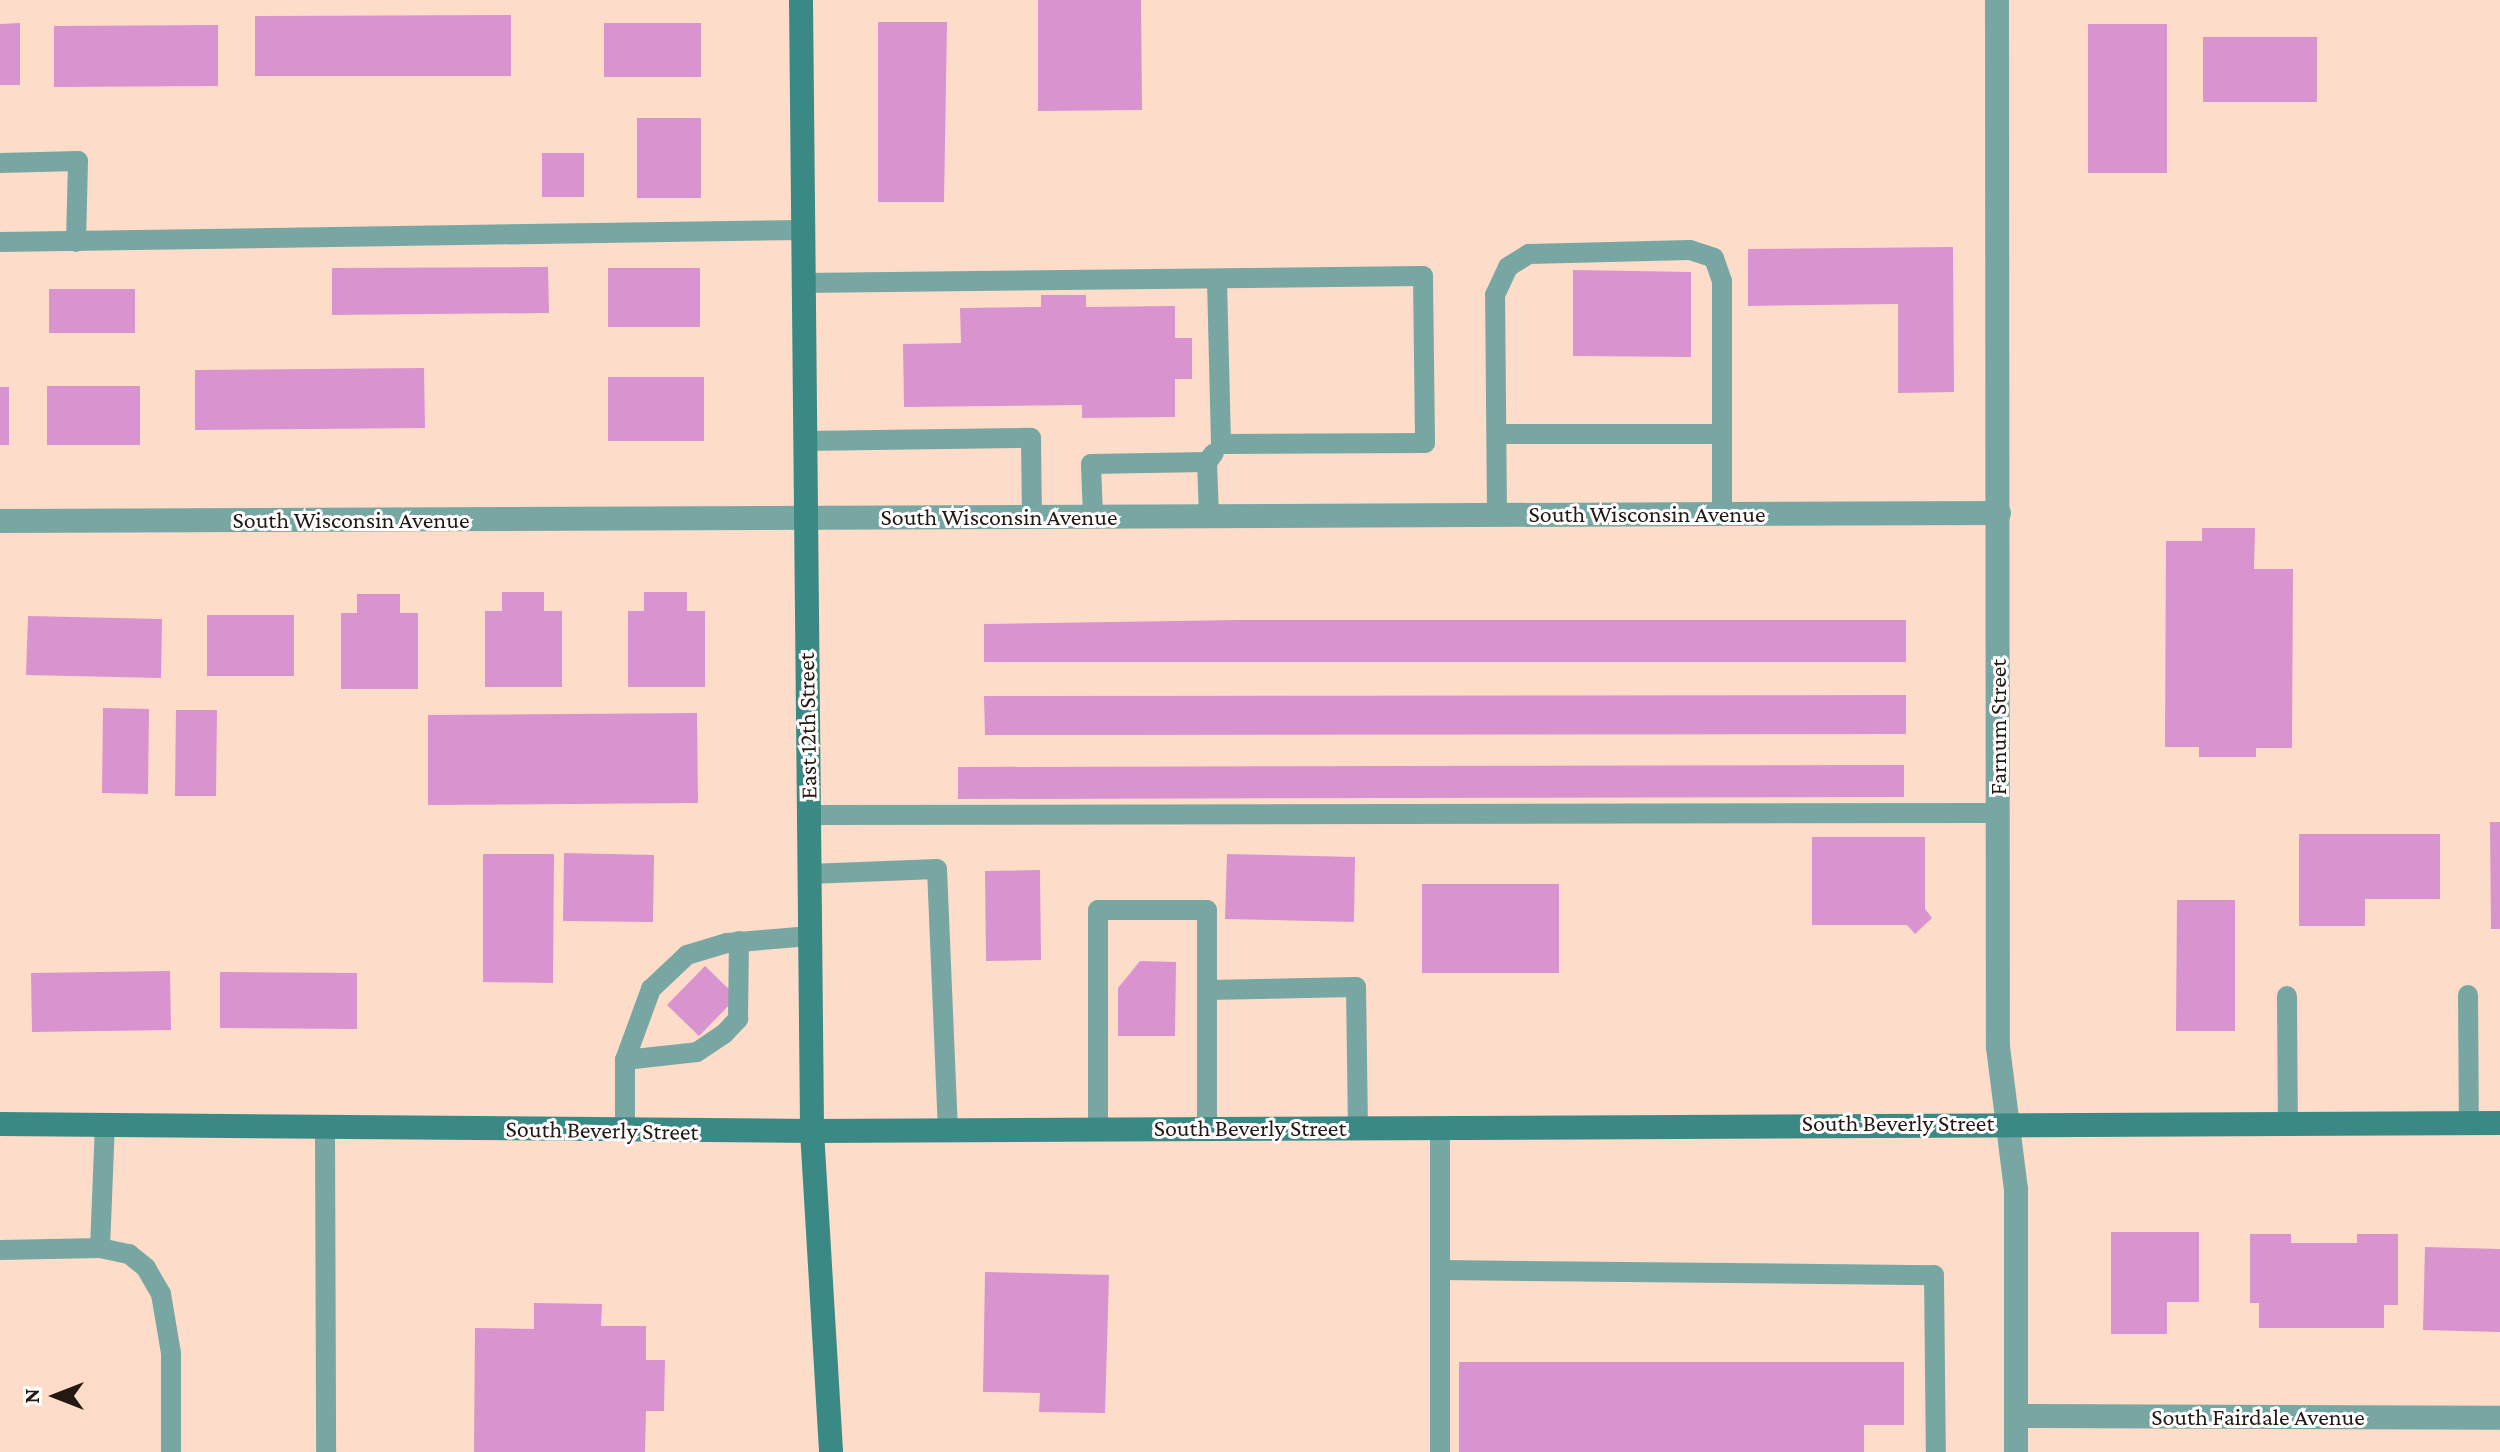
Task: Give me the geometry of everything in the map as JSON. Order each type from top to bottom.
[{"type":"main road","name":"East 12th Street","points":[[801,0],[812,1131],[831,1452]]},
{"type":"main road","name":"South Beverly Street","points":[[0,1124],[812,1131],[2500,1123]]},
{"type":"street","name":"Farnum Street","points":[[1997,0],[1998,1047],[2016,1189],[2016,1452]]},
{"type":"street","name":"South Wisconsin Avenue","points":[[0,521],[1999,513]]},
{"type":"street","name":"South Fairdale Avenue","points":[[2016,1416],[2498,1420]]},
{"type":"lane","points":[[0,163],[78,161],[76,242]]},
{"type":"lane","points":[[0,242],[802,230]]},
{"type":"lane","points":[[1497,515],[1495,295],[1508,267],[1529,254],[1690,250],[1714,258],[1722,281],[1722,514]]},
{"type":"lane","points":[[803,283],[1423,276],[1425,443],[1221,444]]},
{"type":"lane","points":[[1209,516],[1207,462],[1221,444],[1217,279]]},
{"type":"lane","points":[[1497,434],[1722,434]]},
{"type":"lane","points":[[804,441],[1031,438],[1032,517]]},
{"type":"lane","points":[[1093,517],[1091,464],[1207,462]]},
{"type":"lane","points":[[808,815],[1998,813]]},
{"type":"lane","points":[[809,874],[937,869],[948,1130]]},
{"type":"lane","points":[[1098,1129],[1098,910],[1207,910],[1207,1129]]},
{"type":"lane","points":[[625,1130],[625,1060],[651,989],[687,955],[739,941],[810,936]]},
{"type":"lane","points":[[625,1060],[697,1052],[724,1034],[738,1019],[739,941]]},
{"type":"lane","points":[[1207,990],[1356,987],[1358,1127]]},
{"type":"lane","points":[[2468,995],[2469,1123]]},
{"type":"lane","points":[[2287,996],[2288,1124]]},
{"type":"lane","points":[[100,1248],[105,1125]]},
{"type":"lane","points":[[325,1127],[326,1452]]},
{"type":"lane","points":[[1440,1127],[1440,1452]]},
{"type":"lane","points":[[0,1250],[100,1248],[129,1254],[146,1268],[161,1294],[171,1353],[171,1452]]},
{"type":"lane","points":[[1440,1270],[1934,1275],[1936,1452]]},
{"type":"building","points":[[1038,0],[1141,0],[1142,110],[1038,111]]},
{"type":"building","points":[[511,15],[511,76],[255,76],[255,16]]},
{"type":"building","points":[[878,22],[947,22],[944,202],[878,202]]},
{"type":"building","points":[[20,23],[20,85],[0,85],[0,24]]},
{"type":"building","points":[[604,23],[701,23],[701,77],[604,77]]},
{"type":"building","points":[[2088,24],[2167,24],[2167,173],[2088,173]]},
{"type":"building","points":[[218,25],[218,86],[54,87],[54,26]]},
{"type":"building","points":[[2203,37],[2317,37],[2317,102],[2203,102]]},
{"type":"building","points":[[637,118],[701,118],[701,198],[637,198]]},
{"type":"building","points":[[542,153],[584,153],[584,197],[542,197]]},
{"type":"building","points":[[1953,247],[1954,392],[1898,393],[1898,304],[1748,306],[1748,249]]},
{"type":"building","points":[[548,267],[549,313],[332,315],[332,268]]},
{"type":"building","points":[[608,268],[700,268],[700,327],[608,327]]},
{"type":"building","points":[[1573,270],[1691,272],[1691,357],[1573,356]]},
{"type":"building","points":[[49,289],[135,289],[135,333],[49,333]]},
{"type":"building","points":[[1041,295],[1086,295],[1086,307],[1175,306],[1175,338],[1192,338],[1192,379],[1175,379],[1175,417],[1082,418],[1082,405],[904,407],[903,344],[961,343],[960,308],[1041,307]]},
{"type":"building","points":[[424,368],[425,428],[195,430],[195,370]]},
{"type":"building","points":[[608,377],[704,377],[704,441],[608,441]]},
{"type":"building","points":[[47,386],[140,386],[140,445],[47,445]]},
{"type":"building","points":[[0,387],[9,387],[9,445],[0,445]]},
{"type":"building","points":[[2202,528],[2255,528],[2254,569],[2293,569],[2292,748],[2256,748],[2256,757],[2199,757],[2199,747],[2165,747],[2166,541],[2202,541]]},
{"type":"building","points":[[502,592],[544,592],[544,611],[562,611],[562,687],[485,687],[485,611],[502,611]]},
{"type":"building","points":[[644,592],[687,592],[687,611],[705,611],[705,687],[628,687],[628,611],[644,611]]},
{"type":"building","points":[[357,594],[400,594],[400,613],[418,613],[418,689],[341,689],[341,613],[357,613]]},
{"type":"building","points":[[207,615],[294,615],[294,676],[207,676]]},
{"type":"building","points":[[28,616],[162,619],[161,678],[26,675]]},
{"type":"building","points":[[1239,620],[1906,620],[1906,662],[984,662],[984,624]]},
{"type":"building","points":[[1906,695],[1906,734],[985,735],[984,696]]},
{"type":"building","points":[[103,708],[149,709],[148,794],[102,793]]},
{"type":"building","points":[[176,710],[217,710],[216,796],[175,796]]},
{"type":"building","points":[[697,713],[698,803],[428,805],[428,715]]},
{"type":"building","points":[[1904,765],[1904,797],[958,799],[958,767]]},
{"type":"building","points":[[2490,822],[2500,822],[2500,929],[2491,929]]},
{"type":"building","points":[[2299,834],[2440,834],[2440,899],[2365,899],[2365,926],[2299,926]]},
{"type":"building","points":[[1812,837],[1925,837],[1925,909],[1932,918],[1915,934],[1907,925],[1812,925]]},
{"type":"building","points":[[564,853],[654,855],[653,922],[563,921]]},
{"type":"building","points":[[483,854],[554,854],[553,983],[483,982]]},
{"type":"building","points":[[1227,854],[1355,857],[1354,922],[1225,919]]},
{"type":"building","points":[[1040,870],[1041,960],[986,961],[985,871]]},
{"type":"building","points":[[1422,884],[1559,884],[1559,973],[1422,973]]},
{"type":"building","points":[[2177,900],[2235,900],[2235,1031],[2176,1031]]},
{"type":"building","points":[[1140,961],[1176,962],[1175,1036],[1118,1036],[1118,988]]},
{"type":"building","points":[[705,966],[737,997],[699,1036],[667,1005]]},
{"type":"building","points":[[170,971],[171,1030],[32,1032],[31,973]]},
{"type":"building","points":[[220,972],[357,973],[357,1029],[220,1028]]},
{"type":"building","points":[[2111,1232],[2199,1232],[2199,1302],[2167,1302],[2167,1334],[2111,1334]]},
{"type":"building","points":[[2250,1234],[2291,1234],[2291,1243],[2357,1243],[2357,1234],[2398,1234],[2398,1305],[2384,1305],[2384,1328],[2259,1328],[2259,1303],[2250,1303]]},
{"type":"building","points":[[2425,1247],[2500,1249],[2500,1332],[2423,1330]]},
{"type":"building","points":[[985,1272],[1109,1275],[1105,1413],[1039,1412],[1040,1393],[983,1392]]},
{"type":"building","points":[[534,1303],[602,1304],[601,1326],[646,1326],[646,1360],[665,1360],[664,1411],[646,1411],[645,1452],[474,1452],[475,1328],[534,1329]]},
{"type":"building","points":[[1459,1362],[1904,1362],[1904,1425],[1864,1425],[1864,1452],[1459,1452]]}]
